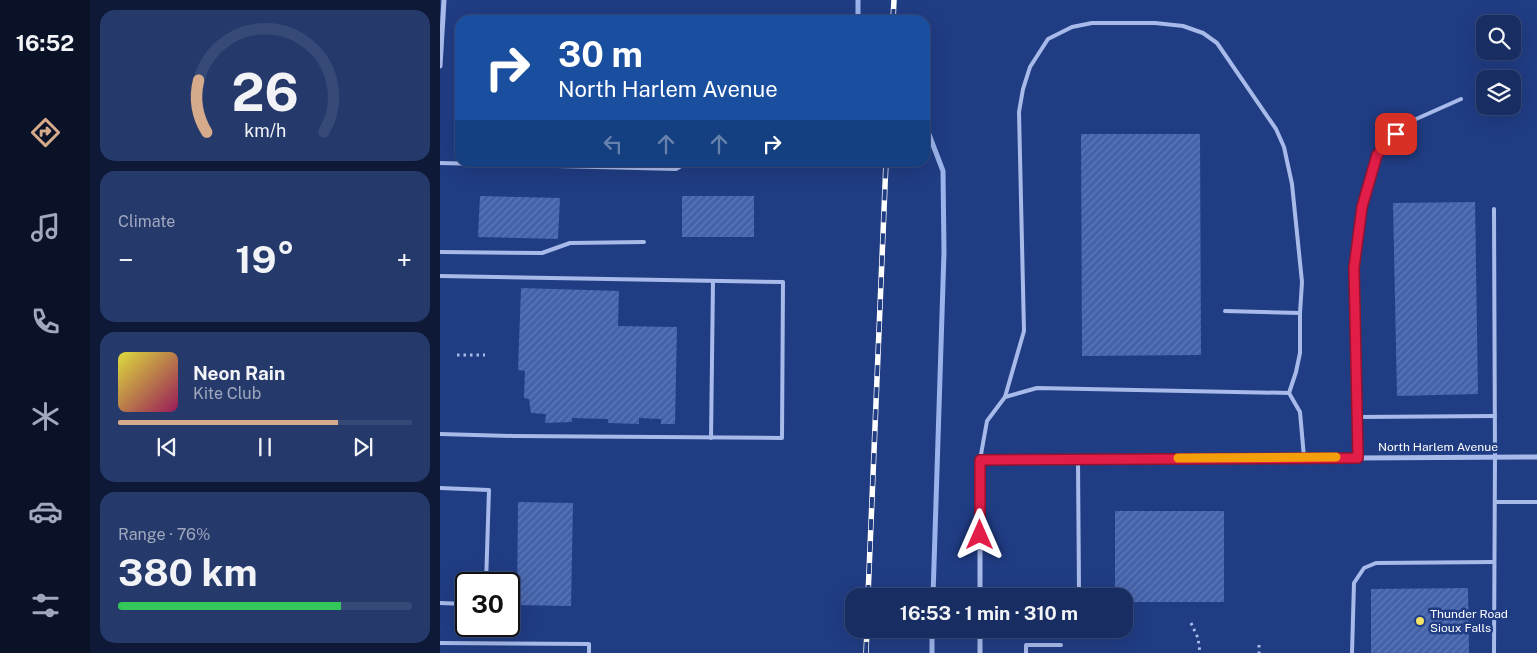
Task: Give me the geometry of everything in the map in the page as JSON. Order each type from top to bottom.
[{"type":"street","points":[[440,66],[444,0]]},
{"type":"street","name":"North Harlem Avenue","points":[[980,460],[1537,457]]},
{"type":"street","points":[[980,460],[980,588]]},
{"type":"street","points":[[980,638],[980,653]]},
{"type":"lane","points":[[980,460],[987,421],[1005,397],[1024,331],[1019,112],[1023,89],[1030,67],[1048,39],[1072,27],[1092,23],[1155,23],[1183,26],[1203,33],[1217,43],[1276,129],[1284,147],[1292,184],[1302,282],[1300,353],[1289,393],[1300,412],[1304,457]]},
{"type":"lane","points":[[1358,458],[1354,268],[1362,207],[1377,155],[1405,124],[1462,99]]},
{"type":"lane","points":[[440,163],[455,163]]},
{"type":"lane","points":[[597,167],[676,169],[679,167]]},
{"type":"lane","points":[[1494,209],[1494,653]]},
{"type":"lane","points":[[440,252],[542,253],[570,243],[644,242]]},
{"type":"lane","points":[[440,276],[783,282],[782,438],[440,434]]},
{"type":"lane","points":[[711,438],[713,281]]},
{"type":"lane","points":[[1225,311],[1300,313]]},
{"type":"lane","points":[[1005,397],[1037,388],[1289,393]]},
{"type":"lane","points":[[1358,417],[1495,416]]},
{"type":"lane","points":[[1078,459],[1079,588]]},
{"type":"lane","points":[[440,488],[489,490],[486,572]]},
{"type":"lane","points":[[1495,502],[1537,502]]},
{"type":"lane","points":[[1352,653],[1354,584],[1364,568],[1376,563],[1494,562]]},
{"type":"lane","points":[[440,603],[455,604]]},
{"type":"lane","points":[[440,644],[589,644],[589,653]]},
{"type":"lane","points":[[1026,653],[1026,644],[1062,644]]},
{"type":"path","points":[[457,355],[485,356]]},
{"type":"path","points":[[1190,623],[1198,638],[1200,653]]},
{"type":"path","points":[[1259,645],[1259,653]]},
{"type":"building","points":[[1081,134],[1200,134],[1201,355],[1082,356]]},
{"type":"building","points":[[480,196],[560,198],[558,239],[478,237]]},
{"type":"building","points":[[682,196],[754,196],[754,237],[682,237]]},
{"type":"building","points":[[1475,202],[1478,394],[1397,396],[1393,203]]},
{"type":"building","points":[[521,288],[619,291],[618,326],[677,327],[675,424],[661,424],[661,419],[639,418],[639,424],[608,423],[608,419],[572,418],[572,422],[545,423],[546,414],[531,413],[529,399],[524,398],[525,371],[518,370]]},
{"type":"building","points":[[518,502],[573,503],[571,606],[520,605],[520,572],[517,572]]},
{"type":"building","points":[[1115,511],[1224,511],[1224,602],[1133,602],[1133,588],[1115,588]]},
{"type":"building","name":"Thunder Road Sioux Falls","points":[[1468,588],[1469,653],[1371,653],[1371,589]]},
{"type":"waterway","points":[[858,0],[858,15]]},
{"type":"waterway","points":[[930,137],[943,171],[944,252],[933,588]]},
{"type":"waterway","points":[[932,638],[932,653]]},
{"type":"railway","points":[[893,15],[894,0]]},
{"type":"railway","points":[[868,588],[886,167]]},
{"type":"railway","points":[[866,653],[867,638]]},
{"type":"slow traffic","points":[[1178,458],[1336,457]]},
{"type":"place","name":"Thunder Road Sioux Falls","points":[[1420,621]]},
{"type":"route","points":[[980,535],[980,460],[1358,458],[1354,268],[1357,242],[1362,207],[1377,155],[1396,134]]}]
